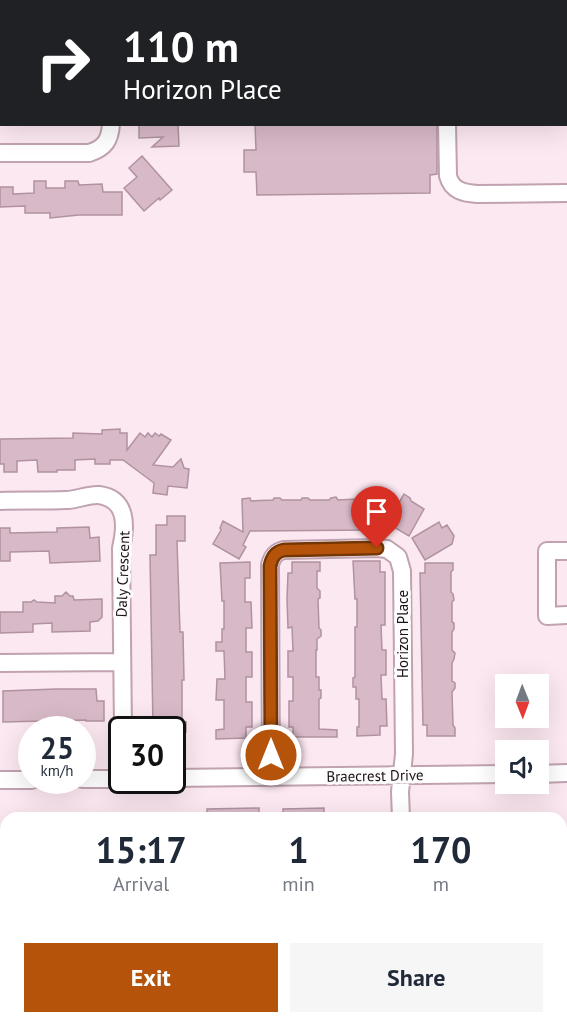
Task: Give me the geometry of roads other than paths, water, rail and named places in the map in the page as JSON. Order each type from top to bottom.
[{"type":"street","points":[[0,153],[89,153],[97,151],[109,140],[111,126]]},
{"type":"street","points":[[447,126],[448,176],[456,189],[468,194],[567,193]]},
{"type":"street","name":"Daly Crescent","points":[[0,501],[70,500],[99,495],[111,499],[124,514],[125,524],[121,548],[123,716]]},
{"type":"street","name":"Horizon Place","points":[[271,777],[270,566],[272,559],[278,552],[284,550],[377,548],[395,553],[401,562],[403,776]]},
{"type":"street","points":[[567,551],[547,551],[547,616],[567,615]]},
{"type":"street","points":[[0,663],[122,662]]},
{"type":"street","points":[[549,774],[567,773]]},
{"type":"street","name":"Braecrest Drive","points":[[186,778],[495,774]]},
{"type":"street","points":[[400,812],[403,776]]},
{"type":"street","points":[[0,780],[18,780]]}]
